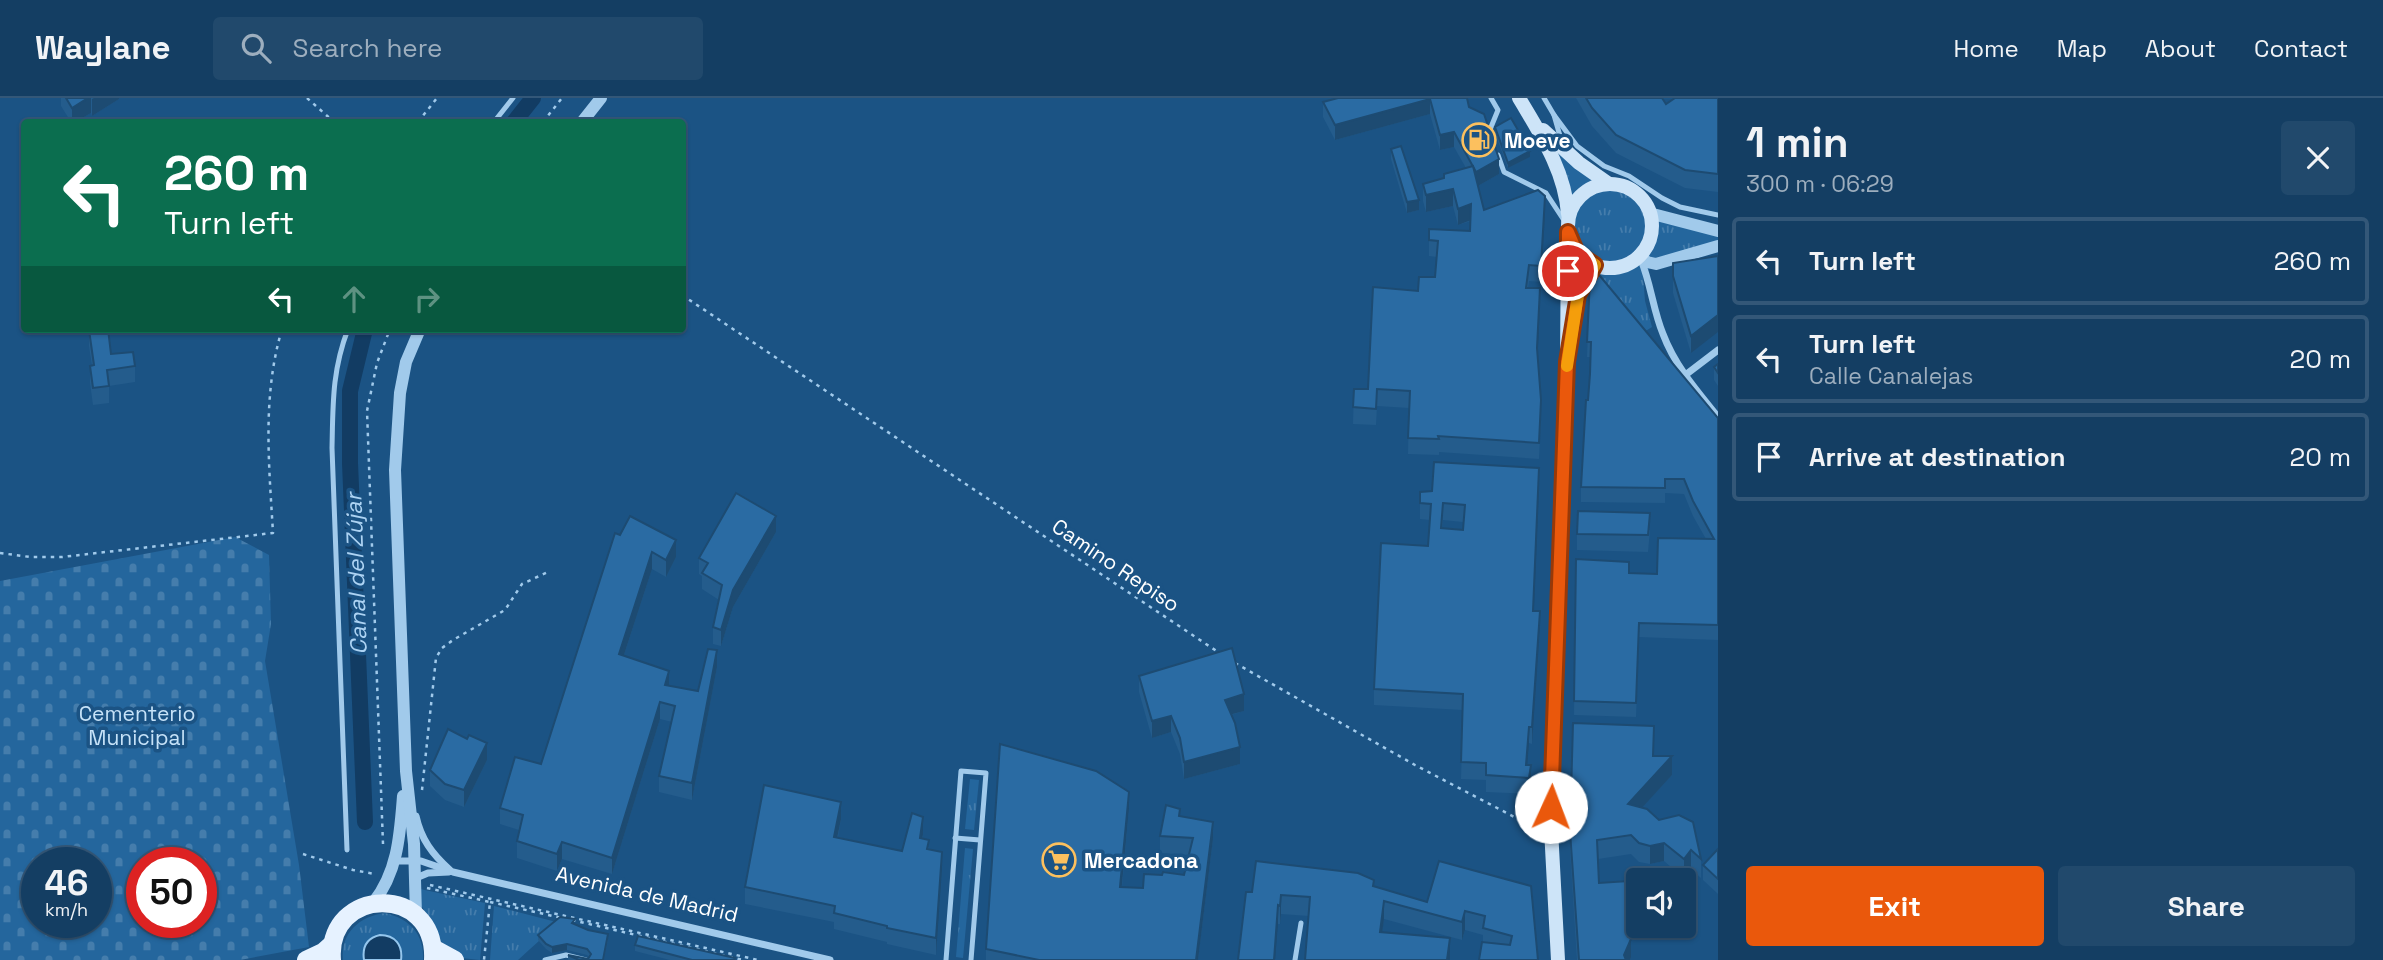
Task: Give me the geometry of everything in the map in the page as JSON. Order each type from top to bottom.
[{"type":"main road","points":[[1519,98],[1535,123],[1564,183],[1568,227],[1567,362],[1550,829],[1558,960]]},
{"type":"main road","points":[[1535,123],[1579,163],[1609,184]]},
{"type":"main road","points":[[1609,184],[1620,185],[1638,195],[1649,213],[1650,236],[1639,256],[1619,267],[1595,265],[1577,253],[1568,227],[1578,198],[1587,191],[1609,184]]},
{"type":"main road","points":[[1567,362],[1578,295],[1595,265]]},
{"type":"main road","points":[[306,960],[323,952],[332,952],[337,930],[346,918],[359,908],[373,903],[396,904],[416,915],[424,924],[433,954],[455,960]]},
{"type":"street","points":[[584,119],[601,98]]},
{"type":"street","points":[[1649,213],[1718,231]]},
{"type":"street","points":[[1656,264],[1718,246]]},
{"type":"street","points":[[1639,256],[1647,262],[1675,268]]},
{"type":"street","points":[[1639,256],[1650,280],[1662,333],[1684,376],[1718,417]]},
{"type":"street","points":[[416,915],[415,861],[406,771],[395,470],[400,393],[406,362],[418,333]]},
{"type":"street","points":[[1684,376],[1718,351]]},
{"type":"street","points":[[406,771],[419,829],[436,858],[453,872]]},
{"type":"street","points":[[373,903],[382,892],[395,861],[406,771]]},
{"type":"street","name":"Avenida de Madrid","points":[[395,861],[415,861],[830,960]]},
{"type":"street","points":[[416,880],[428,873],[453,872]]},
{"type":"lane","points":[[496,119],[513,98]]},
{"type":"lane","points":[[1491,98],[1498,110],[1489,132],[1493,142]]},
{"type":"lane","points":[[1544,98],[1577,146],[1604,166],[1642,183],[1662,198],[1680,206],[1718,215]]},
{"type":"lane","points":[[1554,115],[1564,149]]},
{"type":"lane","points":[[1496,152],[1504,172],[1546,194],[1568,227]]},
{"type":"lane","points":[[346,333],[337,357],[332,397],[332,436],[347,850]]},
{"type":"lane","points":[[946,960],[961,771],[986,772],[971,960]]},
{"type":"lane","points":[[955,838],[980,840]]},
{"type":"lane","points":[[1295,960],[1301,923]]},
{"type":"lane","points":[[545,960],[566,955],[586,960]]},
{"type":"path","points":[[307,98],[331,119]]},
{"type":"path","points":[[420,119],[437,98]]},
{"type":"path","points":[[545,119],[562,98]]},
{"type":"path","name":"Camino Repiso","points":[[686,298],[1222,654]]},
{"type":"path","points":[[0,553],[62,557],[274,533],[268,401],[274,357],[281,333]]},
{"type":"path","points":[[414,805],[422,795],[436,658],[442,648],[453,640],[505,610],[522,584],[548,572]]},
{"type":"path","points":[[1233,662],[1438,778],[1522,821],[1550,829]]},
{"type":"path","points":[[303,854],[353,870],[388,877]]},
{"type":"path","points":[[416,880],[758,960]]},
{"type":"path","points":[[490,902],[743,960]]},
{"type":"green space","points":[[1535,123],[1609,184],[1634,192],[1649,213],[1718,231],[1718,246],[1655,264],[1643,275],[1645,301],[1652,327],[1639,335],[1596,285],[1595,265],[1583,257],[1574,246],[1568,219]]},
{"type":"green space","name":"Cementerio Municipal","points":[[235,537],[269,555],[271,624],[265,661],[299,865],[309,947],[240,960],[0,960],[0,581]]},
{"type":"green space","points":[[970,779],[979,780],[974,830],[965,829]]},
{"type":"green space","points":[[965,848],[973,849],[963,958],[956,957]]},
{"type":"green space","points":[[420,889],[485,903],[480,960],[462,958],[440,941],[433,923],[420,904]]},
{"type":"green space","points":[[494,906],[560,923],[518,960],[490,960]]},
{"type":"green space","points":[[385,913],[402,919],[414,929],[421,943],[423,960],[343,960],[348,934],[367,918]]},
{"type":"shaded area","points":[[380,935],[397,942],[401,950],[401,960],[364,960],[366,944]]},
{"type":"building","points":[[66,98],[88,98],[72,108]]},
{"type":"building","points":[[1338,98],[1467,98],[1469,107],[1484,114],[1499,159],[1476,172],[1454,132],[1440,135],[1430,99],[1335,125],[1323,102]]},
{"type":"building","points":[[1586,98],[1662,98],[1666,104],[1675,98],[1718,98],[1718,174],[1685,170],[1616,135]]},
{"type":"building","points":[[1511,118],[1530,151],[1508,163],[1495,127]]},
{"type":"building","points":[[1401,146],[1419,200],[1407,202],[1391,149]]},
{"type":"building","points":[[1473,166],[1484,210],[1538,190],[1545,196],[1541,266],[1529,265],[1526,288],[1540,288],[1537,348],[1541,400],[1539,443],[1438,436],[1439,439],[1408,438],[1410,391],[1377,389],[1376,409],[1353,407],[1354,389],[1368,389],[1373,287],[1418,291],[1419,277],[1435,277],[1438,241],[1429,240],[1429,229],[1470,231],[1471,204],[1458,209],[1453,189],[1426,195],[1423,184],[1444,178],[1444,174]]},
{"type":"building","points":[[1718,256],[1718,315],[1691,336],[1673,276],[1673,263]]},
{"type":"building","points":[[1595,270],[1718,418],[1718,625],[1639,623],[1636,703],[1574,701],[1576,559],[1629,562],[1629,573],[1657,574],[1658,538],[1714,539],[1684,479],[1665,479],[1665,488],[1581,487],[1590,374],[1591,342],[1587,342],[1590,279]]},
{"type":"building","points":[[89,333],[108,333],[111,354],[133,352],[135,366],[107,370],[109,386],[93,388],[90,366],[94,365]]},
{"type":"building","points":[[1434,462],[1539,468],[1533,611],[1540,611],[1532,727],[1529,727],[1526,765],[1531,765],[1529,778],[1486,775],[1486,763],[1461,762],[1463,694],[1374,689],[1381,543],[1428,546],[1431,504],[1420,503],[1420,492],[1432,491]],"holes":[[[1443,503],[1465,505],[1463,530],[1441,528]]]},
{"type":"building","points":[[736,493],[776,516],[733,590],[721,630],[713,627],[722,585],[702,573],[708,563],[699,558]]},
{"type":"building","points":[[1578,511],[1650,513],[1648,535],[1577,534]]},
{"type":"building","points":[[630,516],[676,540],[666,560],[652,552],[619,654],[669,671],[665,685],[698,691],[708,649],[717,650],[692,783],[659,776],[675,706],[660,702],[612,858],[562,842],[557,854],[517,841],[523,815],[500,808],[515,757],[541,764],[615,533],[620,535]]},
{"type":"building","points":[[1232,648],[1244,694],[1225,700],[1235,723],[1240,747],[1184,762],[1180,738],[1171,716],[1152,721],[1139,676]]},
{"type":"building","points":[[1573,723],[1654,726],[1653,756],[1672,756],[1628,804],[1647,809],[1659,820],[1679,815],[1693,822],[1701,859],[1691,850],[1684,859],[1664,843],[1650,846],[1639,843],[1631,835],[1597,840],[1599,883],[1626,881],[1626,938],[1631,939],[1624,955],[1626,960],[1579,960],[1570,831]]},
{"type":"building","points":[[448,729],[467,739],[469,735],[487,743],[464,790],[445,784],[430,770]]},
{"type":"building","name":"Mercadona","points":[[1000,744],[1096,771],[1129,792],[1120,887],[1143,888],[1144,874],[1162,875],[1163,872],[1184,875],[1193,838],[1160,836],[1166,805],[1180,809],[1179,816],[1213,822],[1196,960],[1039,960],[986,949]]},
{"type":"building","points":[[764,785],[841,802],[834,837],[902,851],[912,813],[923,817],[920,838],[929,840],[927,849],[942,852],[936,938],[834,913],[835,906],[745,887]]},
{"type":"building","points":[[1718,849],[1718,879],[1703,865]]},
{"type":"building","points":[[1256,861],[1358,873],[1374,880],[1373,886],[1427,902],[1439,861],[1531,886],[1538,960],[1479,960],[1482,942],[1510,945],[1512,936],[1483,928],[1485,916],[1465,911],[1462,922],[1384,901],[1380,932],[1450,938],[1447,960],[1305,960],[1310,897],[1281,895],[1274,960],[1238,960],[1246,892],[1252,892]]},
{"type":"building","points":[[560,917],[575,919],[572,923],[608,934],[603,960],[579,960],[568,955],[588,959],[591,954],[587,949],[567,944],[552,947],[546,944],[538,935]]},
{"type":"building","points":[[638,936],[735,958],[692,960],[635,945]]},
{"type":"waterway","name":"Canal del Zújar","points":[[516,119],[533,98]]},
{"type":"waterway","name":"Canal del Zújar","points":[[364,333],[350,391],[350,463],[365,822]]},
{"type":"slow traffic","points":[[1567,366],[1578,295],[1595,265],[1579,254]]},
{"type":"place","name":"Moeve","points":[[1479,140]]},
{"type":"place","name":"Mercadona","points":[[1059,860]]},
{"type":"route","points":[[1551,807],[1567,362],[1578,295],[1595,265],[1577,253],[1568,232],[1568,271]]}]
